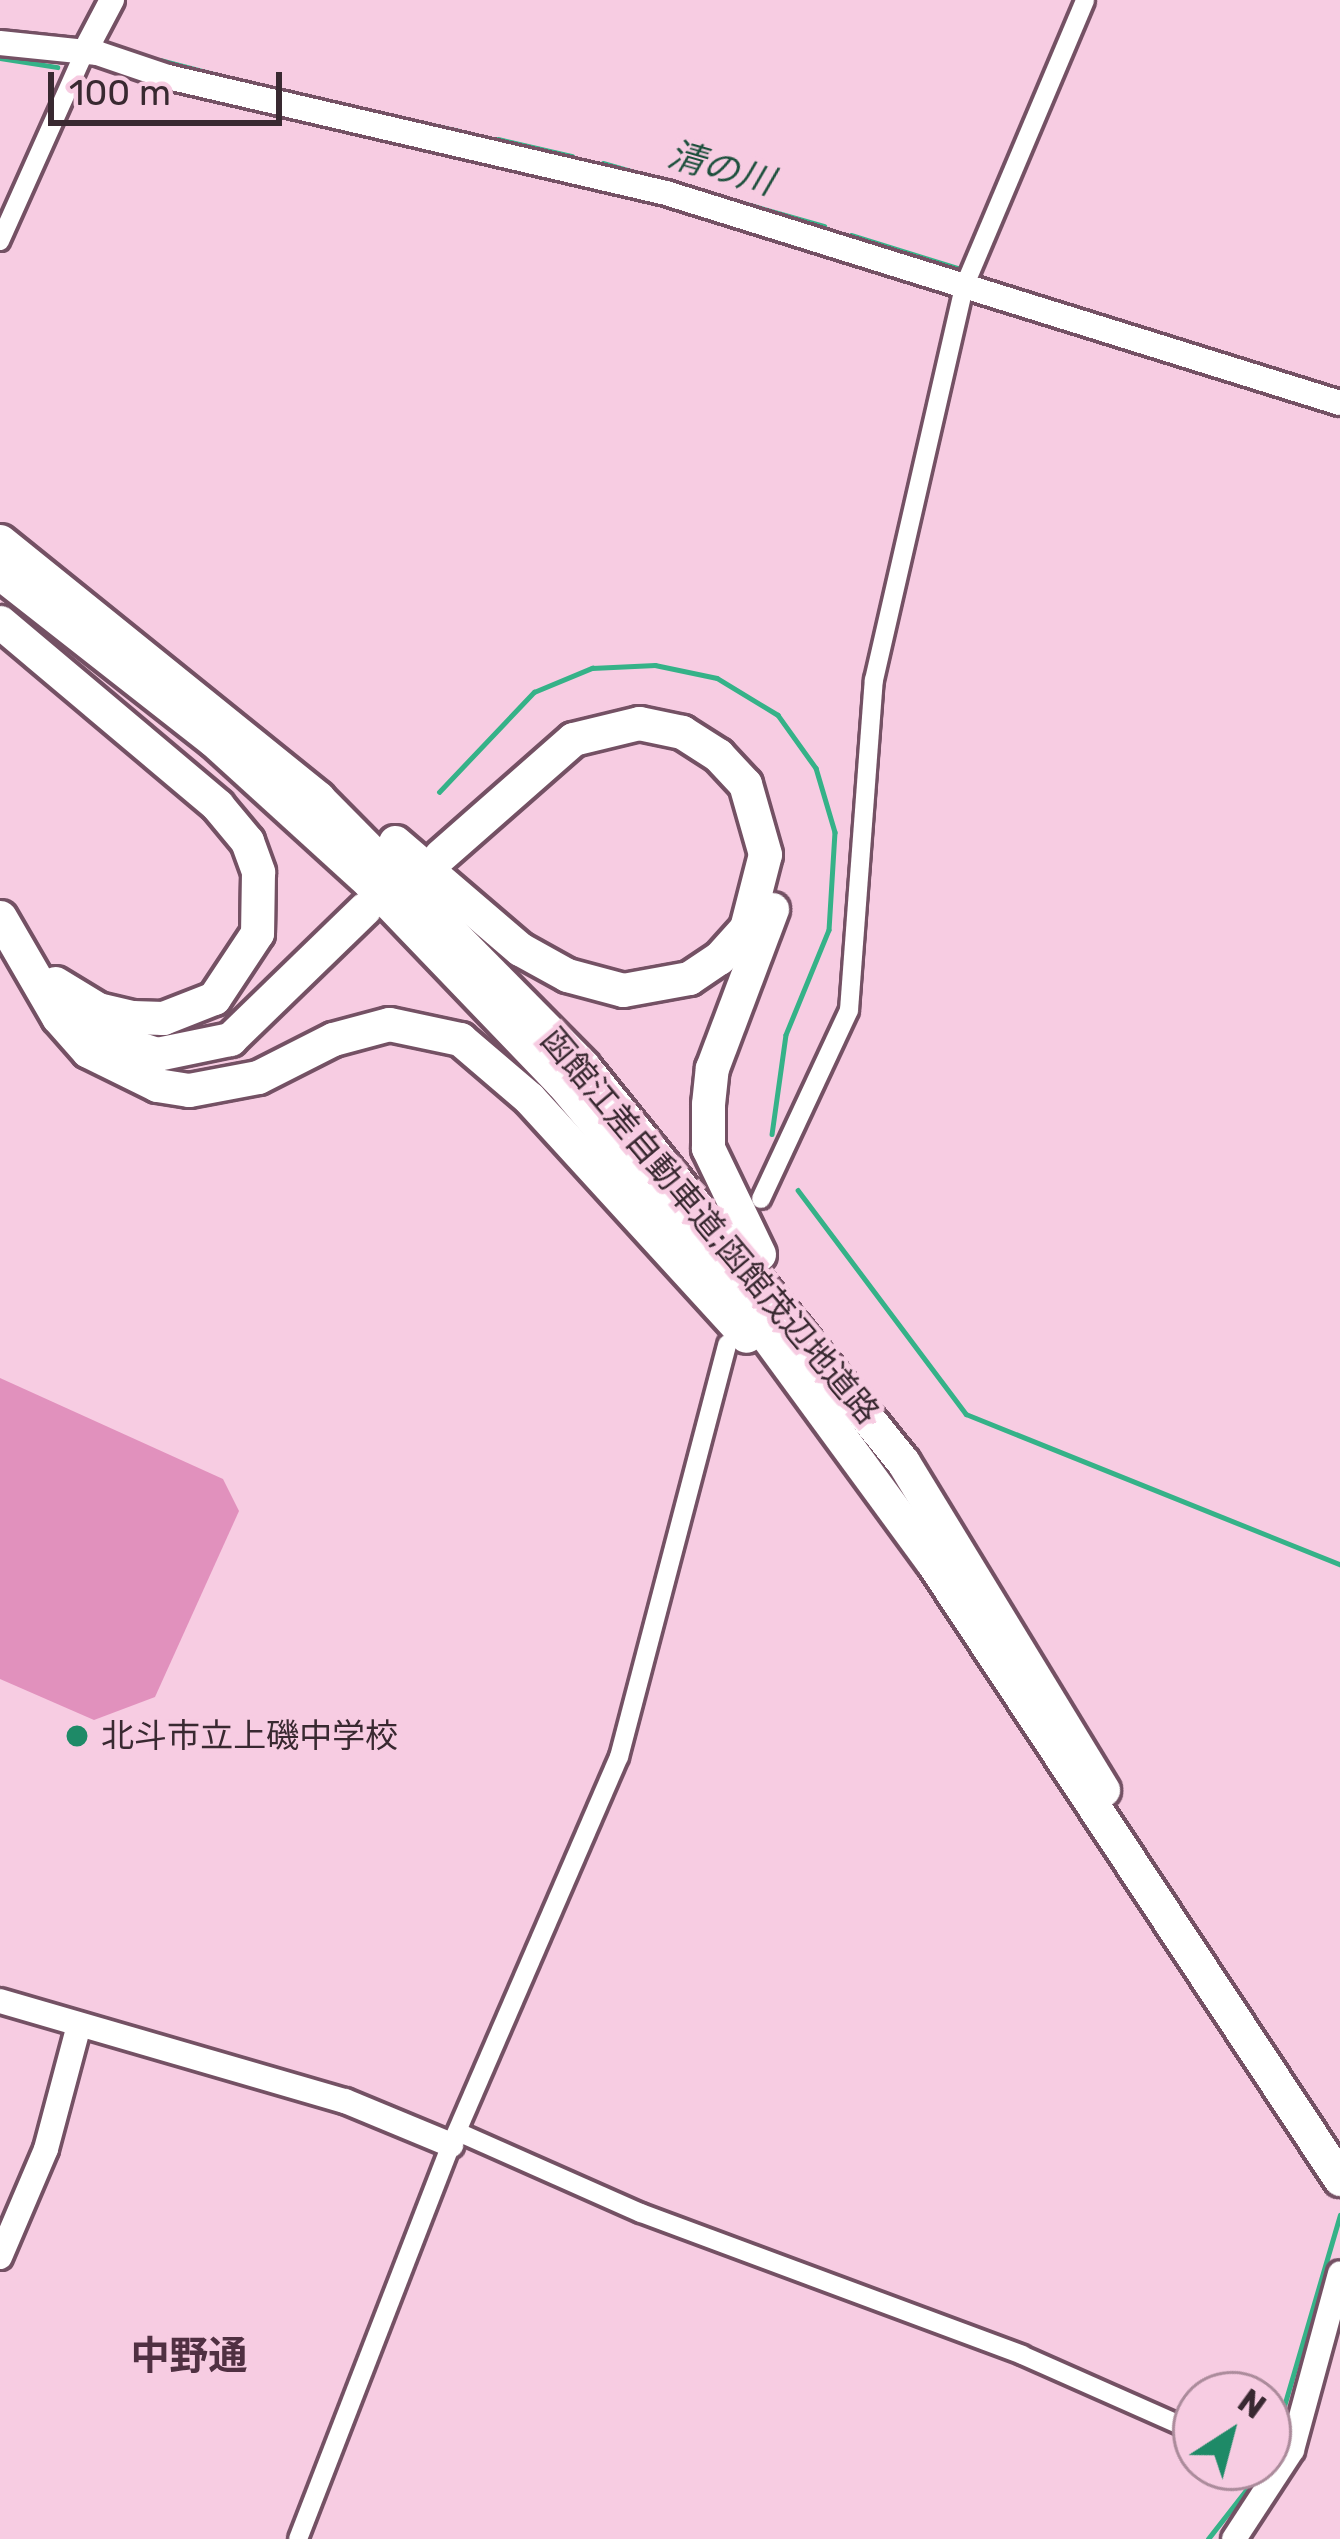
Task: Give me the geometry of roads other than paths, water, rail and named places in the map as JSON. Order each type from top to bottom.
[{"type":"highway","name":"函館江差自動車道;函館茂辺地道路","points":[[0,541],[122,633],[318,798],[452,927],[583,1066],[796,1320],[903,1462],[1255,2051]]},
{"type":"highway","name":"函館江差自動車道;函館茂辺地道路","points":[[0,573],[213,740],[449,962],[717,1268],[931,1560],[1340,2179]]},
{"type":"highway","points":[[0,622],[217,805],[247,842],[258,872],[261,907],[245,960],[214,998],[191,1011],[132,1017],[98,1009],[55,983]]},
{"type":"highway","points":[[122,633],[335,791],[520,950],[591,984],[657,987],[719,958],[746,928],[765,854],[745,784],[718,755],[682,732],[639,723],[572,739],[434,849],[539,742],[613,707],[687,716],[755,769],[775,805],[779,886],[712,1068],[708,1148],[796,1320]]},
{"type":"highway","points":[[0,886],[55,983],[110,1039],[157,1054],[191,1051],[230,1039],[371,916],[266,1034],[229,1060],[140,1069],[88,1051]]},
{"type":"highway","points":[[0,917],[58,1017],[88,1051],[127,1076],[189,1090],[258,1076],[333,1040],[389,1024],[460,1039],[529,1098],[741,1330],[931,1560]]},
{"type":"street","points":[[0,241],[112,0]]},
{"type":"street","points":[[761,1199],[849,1010],[874,680],[964,287],[1085,0]]},
{"type":"street","points":[[0,44],[84,53],[666,194],[1340,403]]},
{"type":"street","points":[[298,2539],[455,2138],[619,1757],[727,1344]]},
{"type":"street","points":[[0,2001],[455,2138],[1022,2355],[1172,2421]]},
{"type":"street","points":[[0,2257],[46,2149],[80,2025]]},
{"type":"street","points":[[1292,2443],[1340,2273]]},
{"type":"street","points":[[1234,2539],[1259,2491]]},
{"type":"waterway","name":"清の川","points":[[0,58],[57,67]]},
{"type":"waterway","name":"清の川","points":[[160,60],[214,74]]},
{"type":"waterway","name":"清の川","points":[[242,81],[324,101]]},
{"type":"waterway","name":"清の川","points":[[372,112],[459,131]]},
{"type":"waterway","name":"清の川","points":[[498,139],[572,156]]},
{"type":"waterway","name":"清の川","points":[[603,163],[824,226]]},
{"type":"waterway","name":"清の川","points":[[851,235],[961,269]]},
{"type":"waterway","points":[[439,792],[534,692],[592,668],[655,665],[717,678],[778,715],[816,768],[835,832],[829,930],[786,1035],[772,1134]]},
{"type":"waterway","points":[[798,1190],[966,1414],[1340,1564]]},
{"type":"waterway","points":[[1292,2379],[1340,2215]]},
{"type":"waterway","points":[[1208,2539],[1245,2491]]},
{"type":"place","name":"北斗市立上磯中学校","points":[[77,1736]]},
{"type":"district","name":"中野通","points":[[189,2356]]}]
